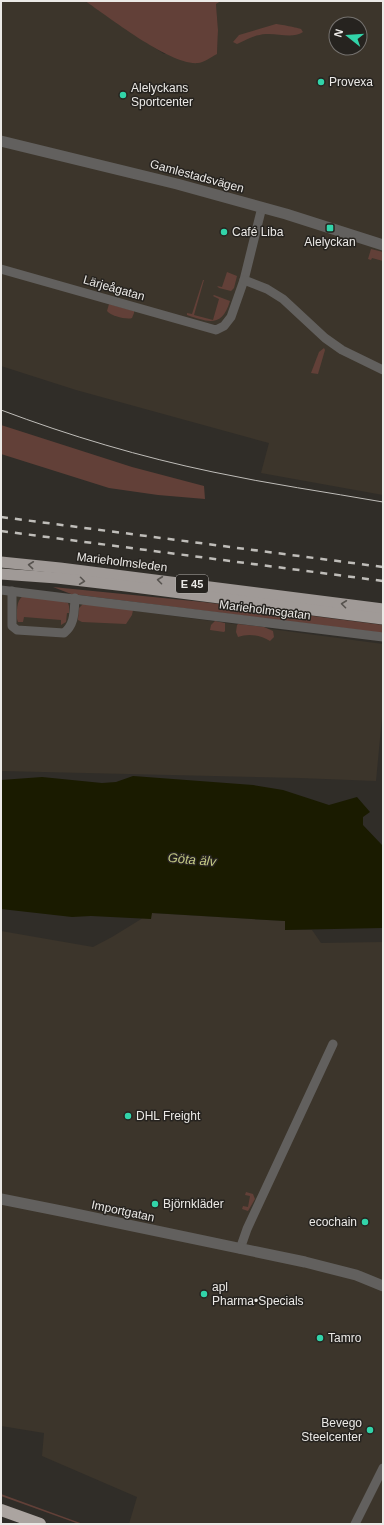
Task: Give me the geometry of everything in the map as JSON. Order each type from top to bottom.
[{"type":"highway","name":"Marieholmsleden","points":[[1,562],[74,569],[383,609]]},
{"type":"highway","name":"Marieholmsleden","points":[[1,574],[57,578],[118,585],[383,619]]},
{"type":"highway","points":[[1,1510],[40,1524]]},
{"type":"street","name":"Gamlestadsvägen","points":[[1,141],[170,182],[262,207],[383,245]]},
{"type":"street","points":[[262,207],[244,280],[267,289],[283,299],[325,338],[342,350],[383,370]]},
{"type":"street","name":"Lärjeågatan","points":[[1,268],[122,302],[210,329],[220,329],[231,317],[244,280]]},
{"type":"street","name":"Marieholmsgatan","points":[[1,590],[383,637]]},
{"type":"street","points":[[12,591],[12,626],[17,630],[64,633],[70,628],[74,615],[75,598]]},
{"type":"street","points":[[240,1249],[247,1229],[332,1044]]},
{"type":"street","name":"Importgatan","points":[[1,1199],[107,1220],[332,1269],[356,1275],[383,1286]]},
{"type":"street","points":[[355,1524],[383,1468]]},
{"type":"shaded area","points":[[1,1],[85,1],[164,54],[217,54],[218,30],[216,4],[221,1],[383,1],[383,495],[261,473],[269,443],[76,390],[1,366]]},
{"type":"shaded area","points":[[85,1],[221,1],[216,4],[218,30],[217,54],[200,63],[186,62],[172,57],[140,39]]},
{"type":"shaded area","points":[[276,24],[299,28],[303,32],[294,35],[261,35],[237,44],[233,42],[239,35]]},
{"type":"shaded area","points":[[371,249],[383,252],[383,261],[372,258],[371,260],[368,259]]},
{"type":"shaded area","points":[[227,272],[237,276],[234,288],[231,291],[219,288],[217,286],[222,287]]},
{"type":"shaded area","points":[[203,280],[194,315],[213,320],[219,299],[213,296],[214,295],[230,301],[223,316],[213,321],[201,320],[187,315],[187,313],[192,314]]},
{"type":"shaded area","points":[[109,304],[134,311],[132,318],[119,317],[109,313],[107,311]]},
{"type":"shaded area","points":[[324,348],[325,350],[318,374],[311,373],[319,352]]},
{"type":"shaded area","points":[[1,425],[132,467],[204,486],[205,499],[158,495],[109,488],[1,454]]},
{"type":"shaded area","points":[[53,587],[203,602],[383,625],[383,633],[71,594]]},
{"type":"shaded area","points":[[1,593],[383,644],[383,707],[376,781],[1,771]]},
{"type":"shaded area","points":[[23,596],[68,603],[69,613],[67,613],[66,622],[61,625],[61,620],[24,617],[23,622],[18,622],[17,606]]},
{"type":"shaded area","points":[[83,604],[133,610],[132,615],[126,624],[82,622],[78,619],[79,608]]},
{"type":"shaded area","points":[[215,621],[225,623],[224,632],[210,630],[211,625]]},
{"type":"shaded area","points":[[238,624],[264,627],[273,631],[274,637],[270,641],[263,637],[254,635],[238,637],[236,632]]},
{"type":"shaded area","points":[[151,913],[285,921],[285,930],[312,930],[321,943],[383,942],[383,1524],[129,1524],[137,1497],[42,1456],[44,1433],[1,1426],[1,931],[93,947]]},
{"type":"shaded area","points":[[246,1192],[253,1194],[255,1199],[248,1211],[242,1209],[243,1206],[248,1207],[250,1196],[245,1195]]},
{"type":"shaded area","points":[[1,1494],[83,1524],[79,1524],[1,1496]]},
{"type":"water","name":"Göta älv","points":[[133,776],[253,785],[283,790],[329,805],[357,797],[370,812],[363,817],[363,825],[382,845],[383,928],[285,930],[285,921],[152,913],[151,919],[91,916],[72,917],[1,909],[1,780],[42,777],[102,783],[116,782]]},
{"type":"tram line","points":[[1,410],[53,429],[159,460],[255,480],[383,502]]},
{"type":"railway","points":[[1,517],[383,567]]},
{"type":"railway","points":[[1,531],[383,581]]},
{"type":"place","name":"Provexa","points":[[321,82]]},
{"type":"place","name":"Alelyckans Sportcenter","points":[[123,95]]},
{"type":"place","name":"Alelyckan","points":[[330,228]]},
{"type":"place","name":"Café Liba","points":[[224,232]]},
{"type":"place","name":"DHL Freight","points":[[128,1116]]},
{"type":"place","name":"Björnkläder","points":[[155,1204]]},
{"type":"place","name":"ecochain","points":[[365,1222]]},
{"type":"place","name":"apl Pharma•Specials","points":[[204,1294]]},
{"type":"place","name":"Tamro","points":[[320,1338]]},
{"type":"place","name":"Bevego Steelcenter","points":[[370,1430]]}]
